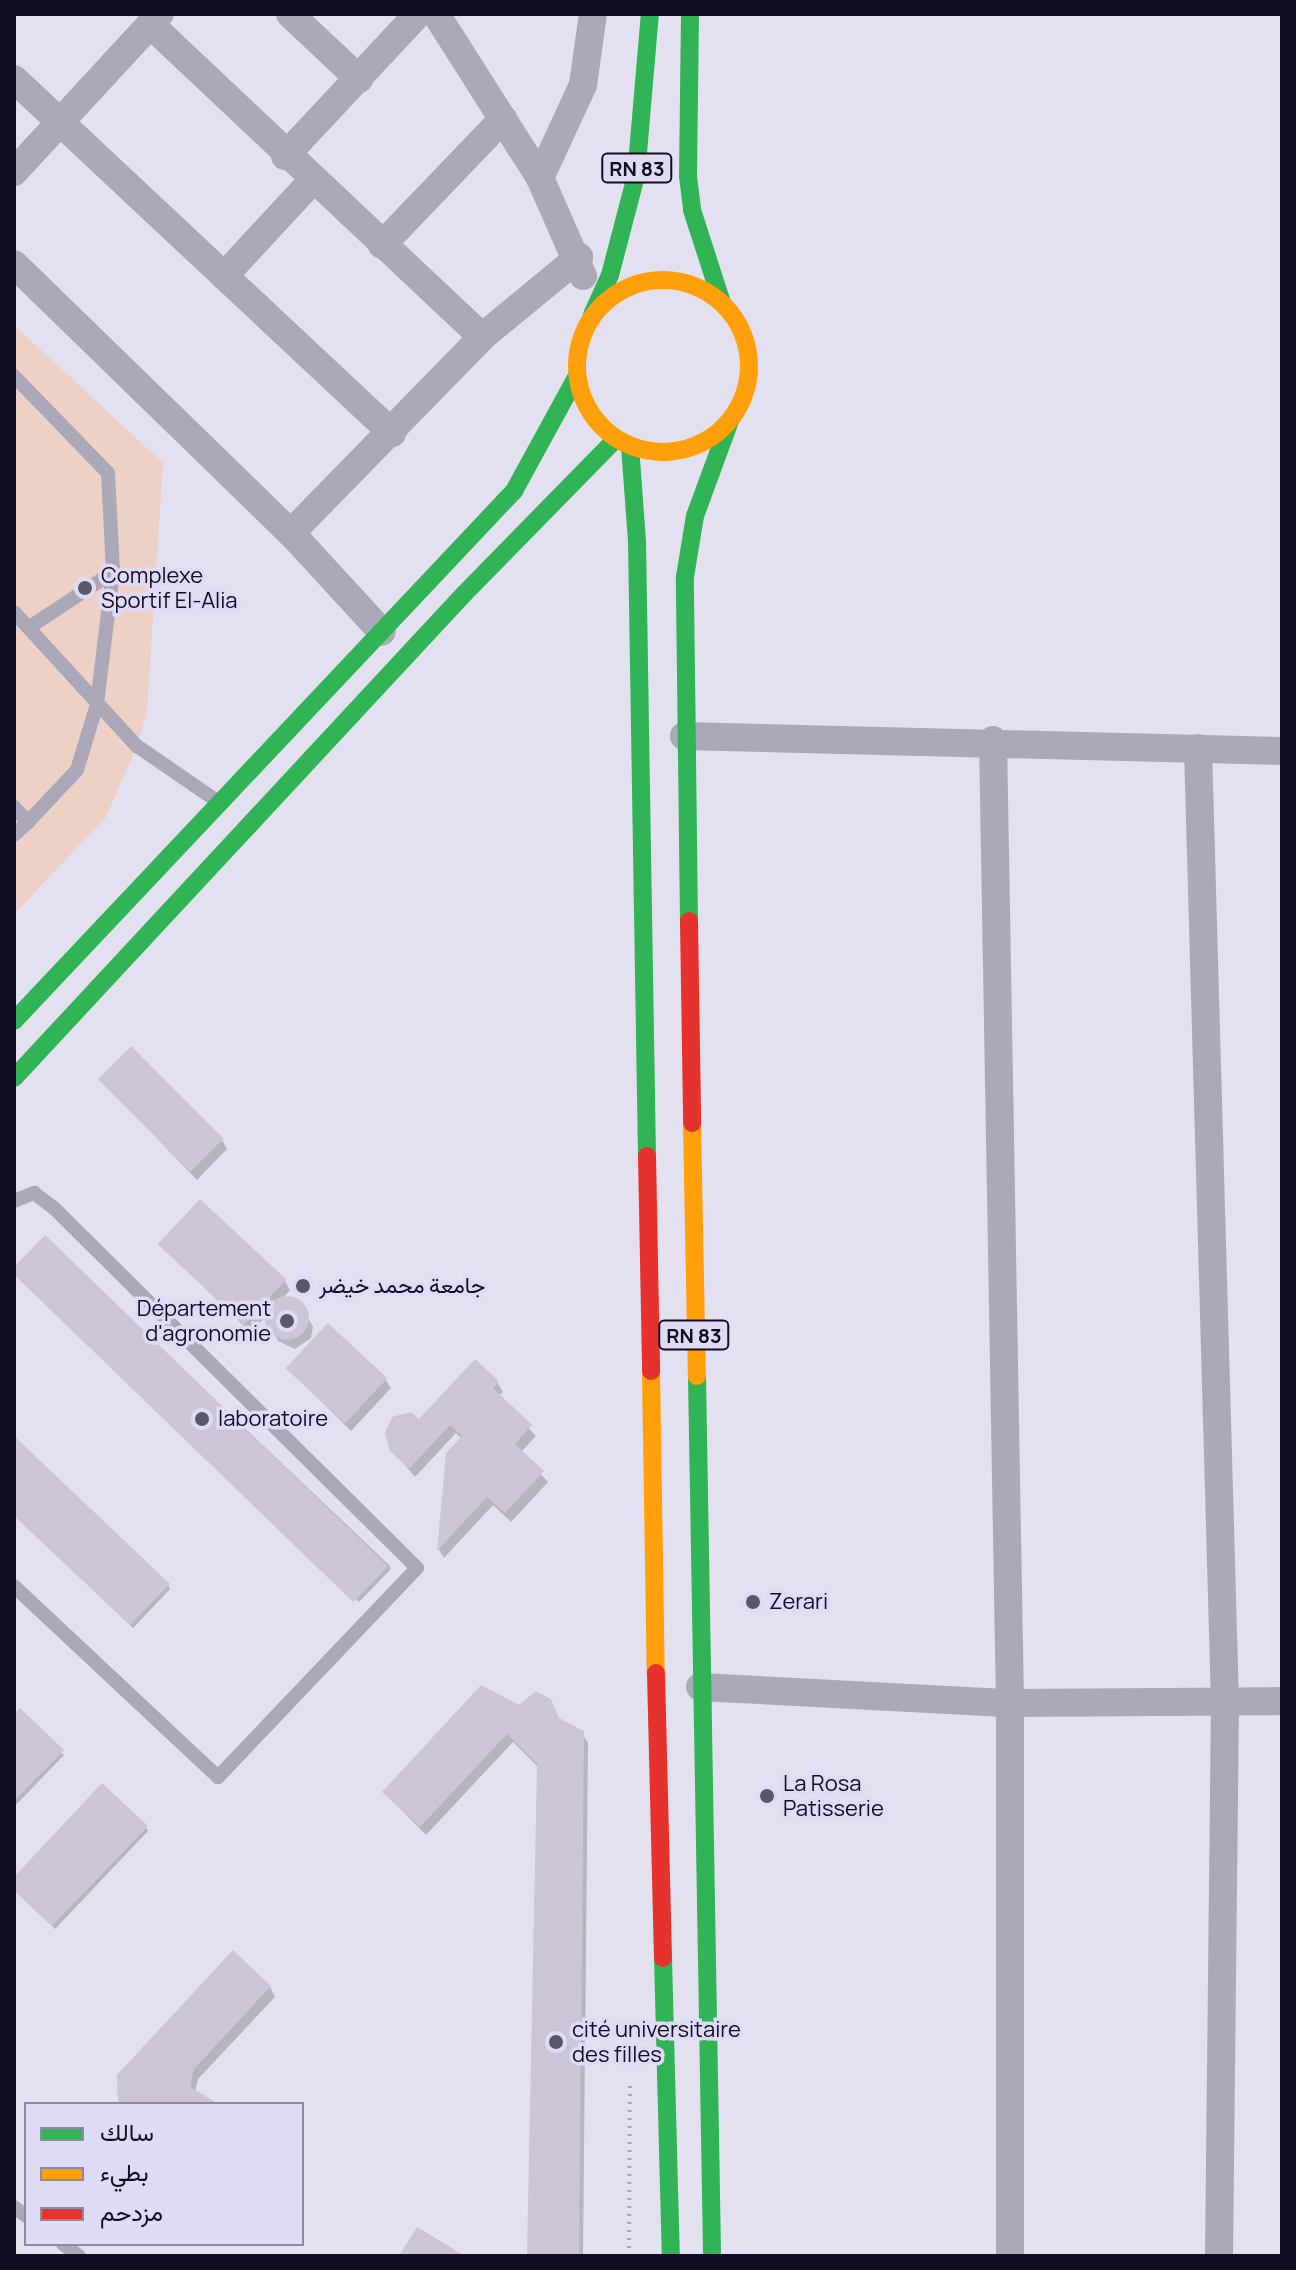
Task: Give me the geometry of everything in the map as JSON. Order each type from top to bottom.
[{"type":"main road","name":"RN 83","points":[[592,315],[610,275],[636,176],[650,14]]},
{"type":"main road","name":"RN 83","points":[[690,14],[688,176],[692,210],[722,303]]},
{"type":"main road","points":[[14,1021],[514,491],[577,376],[582,334],[592,315],[613,295],[640,282],[669,279],[698,287],[722,303],[736,320],[750,361],[748,382],[730,421],[695,447],[651,452],[623,442],[584,401],[577,376]]},
{"type":"main road","name":"RN 83","points":[[712,2256],[684,736],[688,556],[695,516],[730,421]]},
{"type":"main road","name":"RN 83","points":[[623,442],[637,542],[655,1624],[671,2256]]},
{"type":"main road","points":[[14,1078],[465,593],[623,442]]},
{"type":"street","points":[[290,14],[359,79]]},
{"type":"street","points":[[285,156],[418,14]]},
{"type":"street","points":[[436,14],[540,178],[579,257],[592,315]]},
{"type":"street","points":[[540,178],[583,85],[593,14]]},
{"type":"street","points":[[14,172],[156,20],[285,156],[482,337]]},
{"type":"street","points":[[14,79],[392,433]]},
{"type":"street","points":[[382,245],[503,119]]},
{"type":"street","points":[[224,276],[312,181]]},
{"type":"street","points":[[291,533],[392,433],[482,337],[579,257]]},
{"type":"street","points":[[14,264],[291,533],[382,632]]},
{"type":"street","points":[[684,736],[993,740],[1282,751]]},
{"type":"street","points":[[993,740],[1010,1703],[1010,2256]]},
{"type":"street","points":[[1198,748],[1225,1702],[1219,2256]]},
{"type":"street","points":[[700,1687],[1010,1703],[1282,1701]]},
{"type":"lane","points":[[14,376],[108,473],[113,572],[97,704],[77,770],[14,835]]},
{"type":"lane","points":[[30,627],[113,572]]},
{"type":"lane","points":[[14,612],[137,746],[221,804]]},
{"type":"lane","points":[[14,807],[28,822]]},
{"type":"lane","points":[[14,1201],[34,1193],[54,1208],[417,1568],[218,1777],[14,1586]]},
{"type":"shaded area","name":"Complexe Sportif El-Alia","points":[[14,325],[163,463],[147,712],[137,746],[106,817],[14,914]]},
{"type":"building","points":[[131,1046],[224,1139],[190,1172],[98,1079]]},
{"type":"building","points":[[200,1199],[286,1279],[244,1325],[158,1244]]},
{"type":"building","name":"laboratoire","points":[[45,1235],[388,1566],[353,1602],[14,1275],[14,1267]]},
{"type":"building","name":"Département d'agronomie","points":[[287,1296],[302,1303],[309,1318],[302,1333],[287,1340],[272,1333],[265,1318],[272,1303]]},
{"type":"building","points":[[328,1323],[387,1378],[345,1424],[286,1368]]},
{"type":"building","points":[[475,1359],[499,1381],[493,1388],[532,1425],[515,1444],[544,1471],[505,1513],[487,1497],[437,1551],[446,1453],[462,1436],[450,1425],[409,1469],[390,1451],[385,1433],[392,1417],[411,1412],[419,1419]]},
{"type":"building","points":[[14,1436],[170,1584],[130,1625],[14,1516]]},
{"type":"building","name":"cité universitaire des filles","points":[[481,1685],[519,1705],[536,1691],[551,1699],[559,1718],[584,1731],[579,2256],[527,2256],[537,1764],[507,1734],[420,1827],[382,1792]]},
{"type":"building","points":[[20,1708],[64,1750],[14,1801],[14,1714]]},
{"type":"building","points":[[102,1783],[148,1826],[52,1926],[14,1890],[14,1877]]},
{"type":"building","points":[[233,1950],[271,1986],[194,2069],[190,2087],[216,2102],[118,2102],[117,2075]]},
{"type":"building","points":[[417,2227],[465,2256],[399,2256]]},
{"type":"traffic: fast","points":[[592,315],[610,275],[636,176],[650,14]]},
{"type":"traffic: fast","points":[[690,14],[688,176],[692,210],[722,303]]},
{"type":"traffic: fast","points":[[14,1021],[514,491],[577,376]]},
{"type":"traffic: fast","points":[[689,921],[685,577],[695,516],[730,421]]},
{"type":"traffic: fast","points":[[14,1078],[465,593],[616,439]]},
{"type":"traffic: fast","points":[[630,446],[637,542],[647,1156]]},
{"type":"traffic: fast","points":[[697,1376],[712,2256]]},
{"type":"traffic: fast","points":[[663,1958],[671,2256]]},
{"type":"traffic: slow","points":[[663,280],[696,286],[724,305],[743,333],[749,366],[743,399],[724,427],[696,446],[663,452],[630,446],[602,427],[583,399],[577,366],[583,333],[602,305],[630,286],[663,280]]},
{"type":"traffic: slow","points":[[692,1123],[697,1376]]},
{"type":"traffic: slow","points":[[651,1371],[656,1673]]},
{"type":"traffic: jam","points":[[689,921],[692,1123]]},
{"type":"traffic: jam","points":[[647,1156],[651,1371]]},
{"type":"traffic: jam","points":[[656,1673],[663,1958]]},
{"type":"place","name":"Complexe Sportif El-Alia","points":[[85,588]]},
{"type":"place","name":"جامعة محمد خيضر","points":[[303,1286]]},
{"type":"place","name":"Département d'agronomie","points":[[287,1321]]},
{"type":"place","name":"laboratoire","points":[[202,1419]]},
{"type":"place","name":"Zerari","points":[[753,1602]]},
{"type":"place","name":"La Rosa Patisserie","points":[[767,1796]]},
{"type":"place","name":"cité universitaire des filles","points":[[556,2042]]}]
